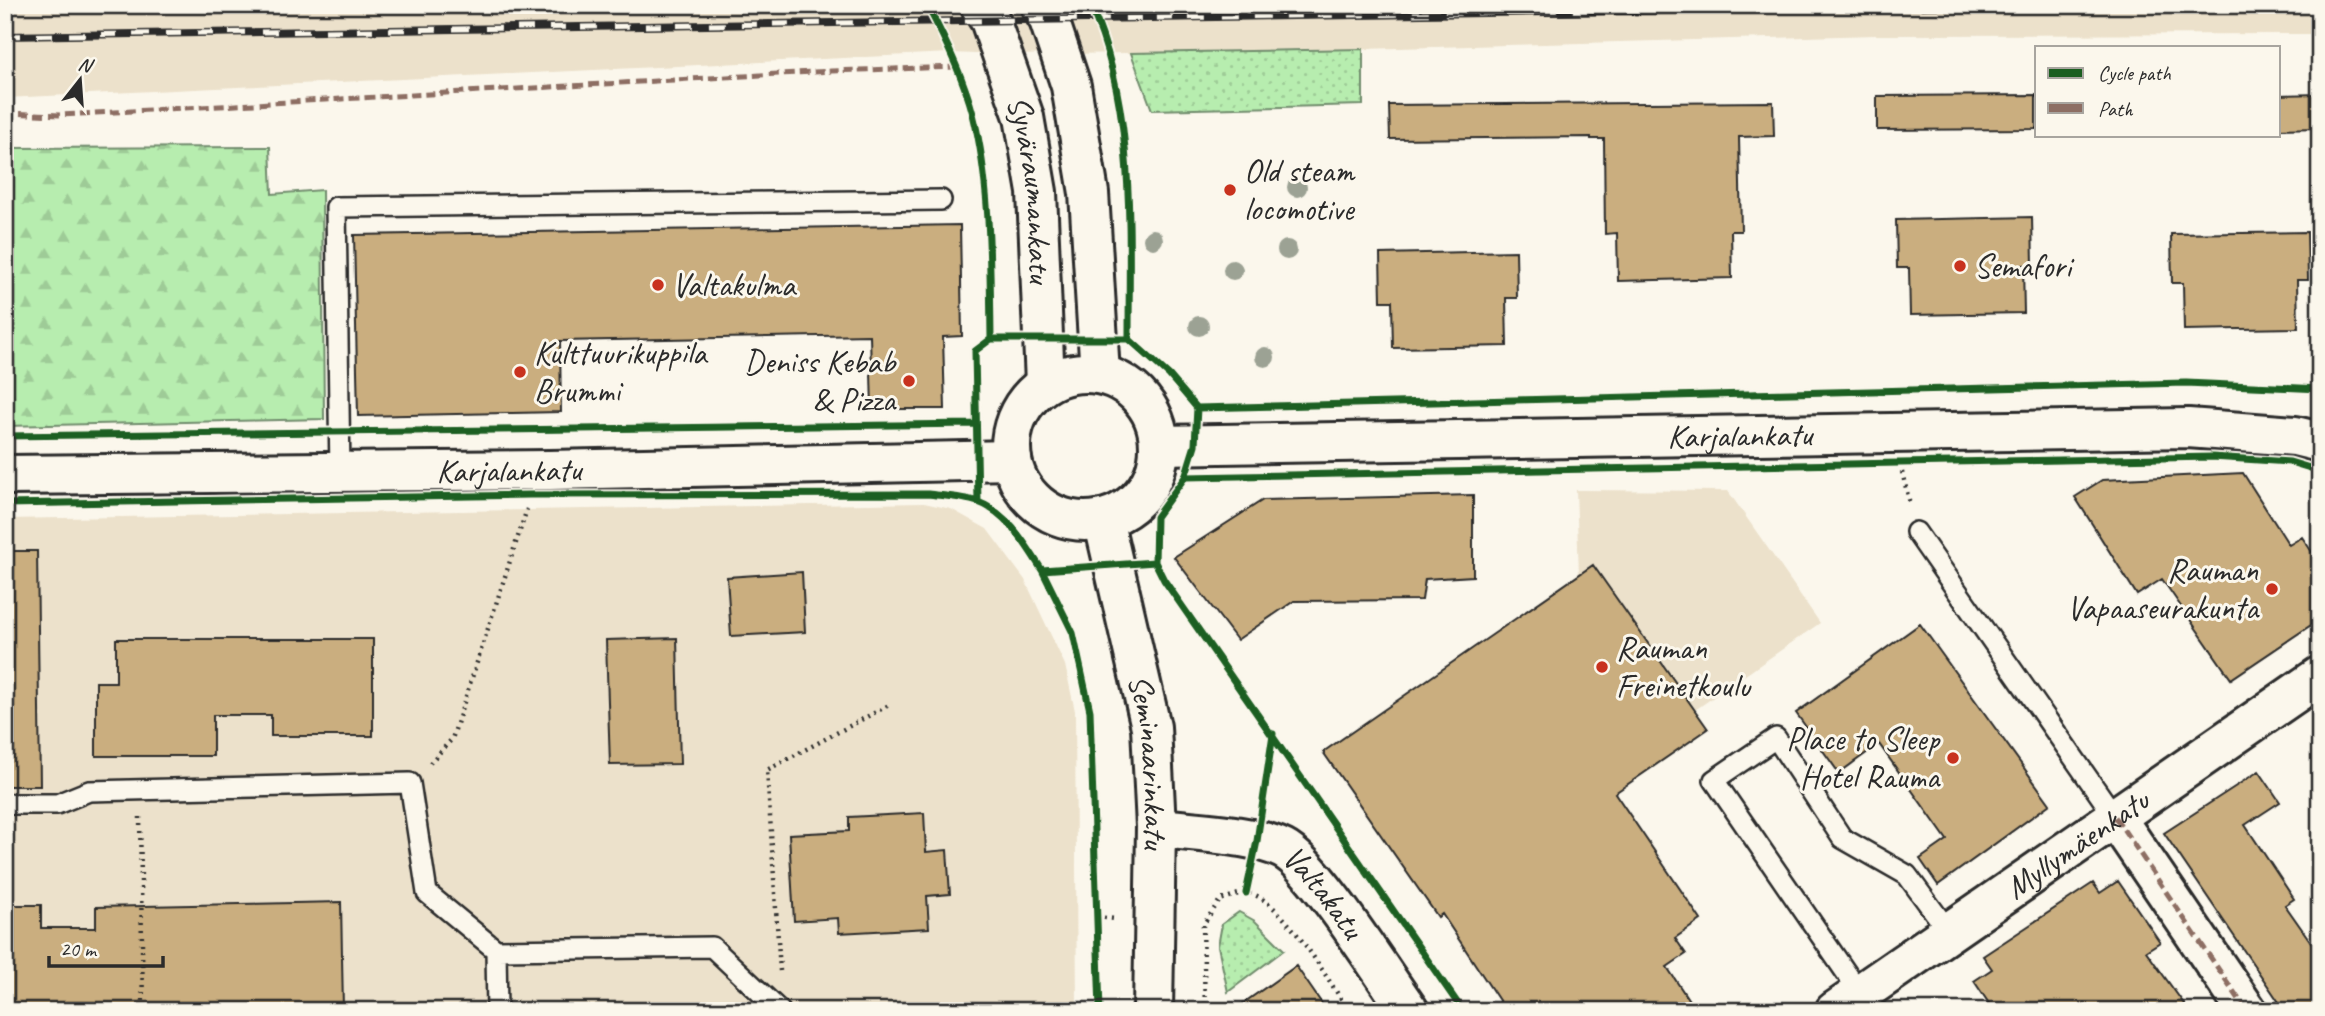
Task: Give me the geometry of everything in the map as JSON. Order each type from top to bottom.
[{"type":"main road","name":"Syväraumankatu","points":[[980,5],[990,20],[1024,117],[1037,192],[1045,384]]},
{"type":"main road","name":"Syväraumankatu","points":[[1040,5],[1049,20],[1071,86],[1089,193],[1100,374]]},
{"type":"main road","points":[[1100,374],[1129,387],[1145,402],[1155,421],[1160,445],[1155,472],[1142,495],[1122,512],[1103,519],[1078,521],[1052,513],[1031,499],[1022,486],[1012,460],[1012,432],[1028,399],[1045,384],[1063,376],[1100,374]]},
{"type":"main road","name":"Karjalankatu","points":[[1160,445],[1898,435],[2188,428],[2295,436],[2320,442]]},
{"type":"main road","name":"Karjalankatu","points":[[5,475],[1012,460]]},
{"type":"main road","name":"Seminaarinkatu","points":[[1103,519],[1151,727],[1156,827],[1153,1011]]},
{"type":"main road","name":"Myllymäenkatu","points":[[1848,1002],[2320,676]]},
{"type":"main road","points":[[2115,817],[2246,1011]]},
{"type":"main road","name":"Valtakatu","points":[[1156,827],[1257,841],[1285,850],[1314,877],[1409,1011]]},
{"type":"lane","points":[[340,472],[336,206],[941,200]]},
{"type":"lane","points":[[1916,532],[2115,817]]},
{"type":"lane","points":[[1848,1002],[1714,780],[1776,738],[1842,838],[1907,875],[1949,932]]},
{"type":"lane","points":[[5,804],[57,804],[89,791],[139,788],[410,783],[428,894],[496,950],[712,947],[780,1011]]},
{"type":"lane","points":[[496,950],[497,1011]]},
{"type":"path","points":[[1898,435],[1899,461],[1916,532]]},
{"type":"path","points":[[410,783],[452,739],[527,505]]},
{"type":"path","points":[[780,984],[767,769],[889,705]]},
{"type":"path","points":[[139,788],[143,1011]]},
{"type":"path","points":[[1246,893],[1257,841]]},
{"type":"path","points":[[1205,1011],[1203,925],[1220,900],[1246,893],[1261,897],[1281,914],[1349,1011]]},
{"type":"path","points":[[1097,904],[1098,931]]},
{"type":"shaded area","points":[[5,5],[2320,5],[2320,34],[1876,35],[1363,49],[1002,55],[950,53],[5,98]]},
{"type":"shaded area","name":"Rauman Freinetkoulu","points":[[1576,490],[1728,491],[1820,623],[1695,710],[1708,729],[1438,917],[1323,752],[1579,575]]},
{"type":"shaded area","points":[[924,503],[951,509],[987,529],[1025,580],[1065,665],[1075,711],[1077,1011],[5,1011],[5,519]]},
{"type":"green space","points":[[1363,49],[1363,105],[1152,110],[1131,53]]},
{"type":"green space","points":[[270,147],[272,194],[322,190],[324,419],[5,426],[5,148]]},
{"type":"green space","points":[[1239,912],[1255,921],[1284,950],[1228,992],[1218,946],[1222,924]]},
{"type":"building","points":[[2320,94],[2320,128],[2280,129],[2280,95]]},
{"type":"building","points":[[2035,95],[2035,129],[1877,130],[1877,96]]},
{"type":"building","points":[[1773,102],[1774,136],[1739,137],[1741,231],[1731,231],[1732,278],[1618,281],[1617,233],[1605,234],[1604,139],[1390,139],[1389,105]]},
{"type":"building","name":"Semafori","points":[[2032,217],[2033,265],[2023,265],[2024,313],[1910,315],[1909,268],[1897,268],[1896,220]]},
{"type":"building","name":"Valtakulma","points":[[960,225],[962,336],[943,337],[945,409],[872,409],[870,335],[560,341],[561,412],[358,416],[354,235]]},
{"type":"building","points":[[2307,232],[2308,280],[2297,280],[2298,328],[2184,330],[2183,283],[2172,283],[2171,234]]},
{"type":"building","points":[[1516,251],[1517,298],[1506,298],[1507,346],[1393,348],[1392,301],[1381,301],[1380,254]]},
{"type":"building","points":[[2243,473],[2289,545],[2302,537],[2320,564],[2320,619],[2231,679],[2162,579],[2137,595],[2075,497],[2102,480]]},
{"type":"building","points":[[1473,495],[1473,576],[1425,579],[1422,600],[1294,601],[1237,640],[1174,557],[1263,500]]},
{"type":"building","points":[[5,551],[37,551],[40,786],[5,786]]},
{"type":"building","name":"Rauman Freinetkoulu","points":[[1593,565],[1708,729],[1615,793],[1701,920],[1675,938],[1686,954],[1667,967],[1696,1011],[1506,1011],[1442,914],[1438,917],[1323,752]]},
{"type":"building","points":[[802,572],[805,632],[731,636],[727,577]]},
{"type":"building","name":"Place to Sleep Hotel Rauma","points":[[1920,624],[2050,804],[1938,885],[1920,859],[1947,840],[1879,744],[1839,773],[1796,713]]},
{"type":"building","points":[[677,638],[680,764],[610,765],[606,640]]},
{"type":"building","points":[[116,639],[373,639],[373,736],[271,736],[271,715],[213,715],[213,756],[96,756],[96,682],[116,682]]},
{"type":"building","points":[[2259,771],[2280,802],[2245,825],[2294,899],[2285,905],[2320,955],[2320,1011],[2285,1011],[2164,833]]},
{"type":"building","points":[[924,813],[926,852],[947,850],[950,894],[927,896],[929,928],[839,933],[838,918],[794,921],[789,834],[849,831],[849,817]]},
{"type":"building","points":[[2118,881],[2160,942],[2146,951],[2189,1011],[1994,1011],[1974,981],[1992,969],[1983,956],[2093,883],[2100,893]]},
{"type":"building","points":[[341,902],[343,1010],[5,1011],[5,905],[41,905],[41,928],[96,928],[96,907]]},
{"type":"building","points":[[1296,966],[1327,1011],[1232,1011]]},
{"type":"railway","points":[[5,36],[1991,5]]},
{"type":"marked path","points":[[5,113],[62,115],[831,71],[956,67]]},
{"type":"marked path","points":[[2115,817],[2247,1011]]},
{"type":"cycle path","points":[[927,5],[964,86],[979,141],[988,226],[991,339]]},
{"type":"cycle path","points":[[1090,5],[1105,44],[1123,126],[1129,213],[1129,339]]},
{"type":"cycle path","points":[[978,502],[975,351],[991,339],[1129,339],[1169,375],[1197,408],[1195,445],[1185,477],[2212,457],[2290,462],[2320,471]]},
{"type":"cycle path","points":[[1197,408],[2186,383],[2320,389]]},
{"type":"cycle path","points":[[5,436],[976,424]]},
{"type":"cycle path","points":[[5,504],[530,495],[928,494],[966,499],[989,507],[1015,531],[1042,570],[1155,562],[1156,517],[1185,477]]},
{"type":"cycle path","points":[[1155,562],[1164,580],[1463,1011]]},
{"type":"cycle path","points":[[1042,570],[1073,633],[1090,711],[1100,1011]]},
{"type":"cycle path","points":[[1246,893],[1257,841],[1273,734]]},
{"type":"place","name":"Old steam locomotive","points":[[1230,190]]},
{"type":"place","name":"Semafori","points":[[1960,266]]},
{"type":"place","name":"Valtakulma","points":[[658,285]]},
{"type":"place","name":"Kulttuurikuppila Brummi","points":[[520,372]]},
{"type":"place","name":"Deniss Kebab & Pizza","points":[[909,381]]},
{"type":"place","name":"Rauman Vapaaseurakunta","points":[[2272,589]]},
{"type":"place","name":"Rauman Freinetkoulu","points":[[1602,667]]},
{"type":"place","name":"Place to Sleep Hotel Rauma","points":[[1953,758]]}]
